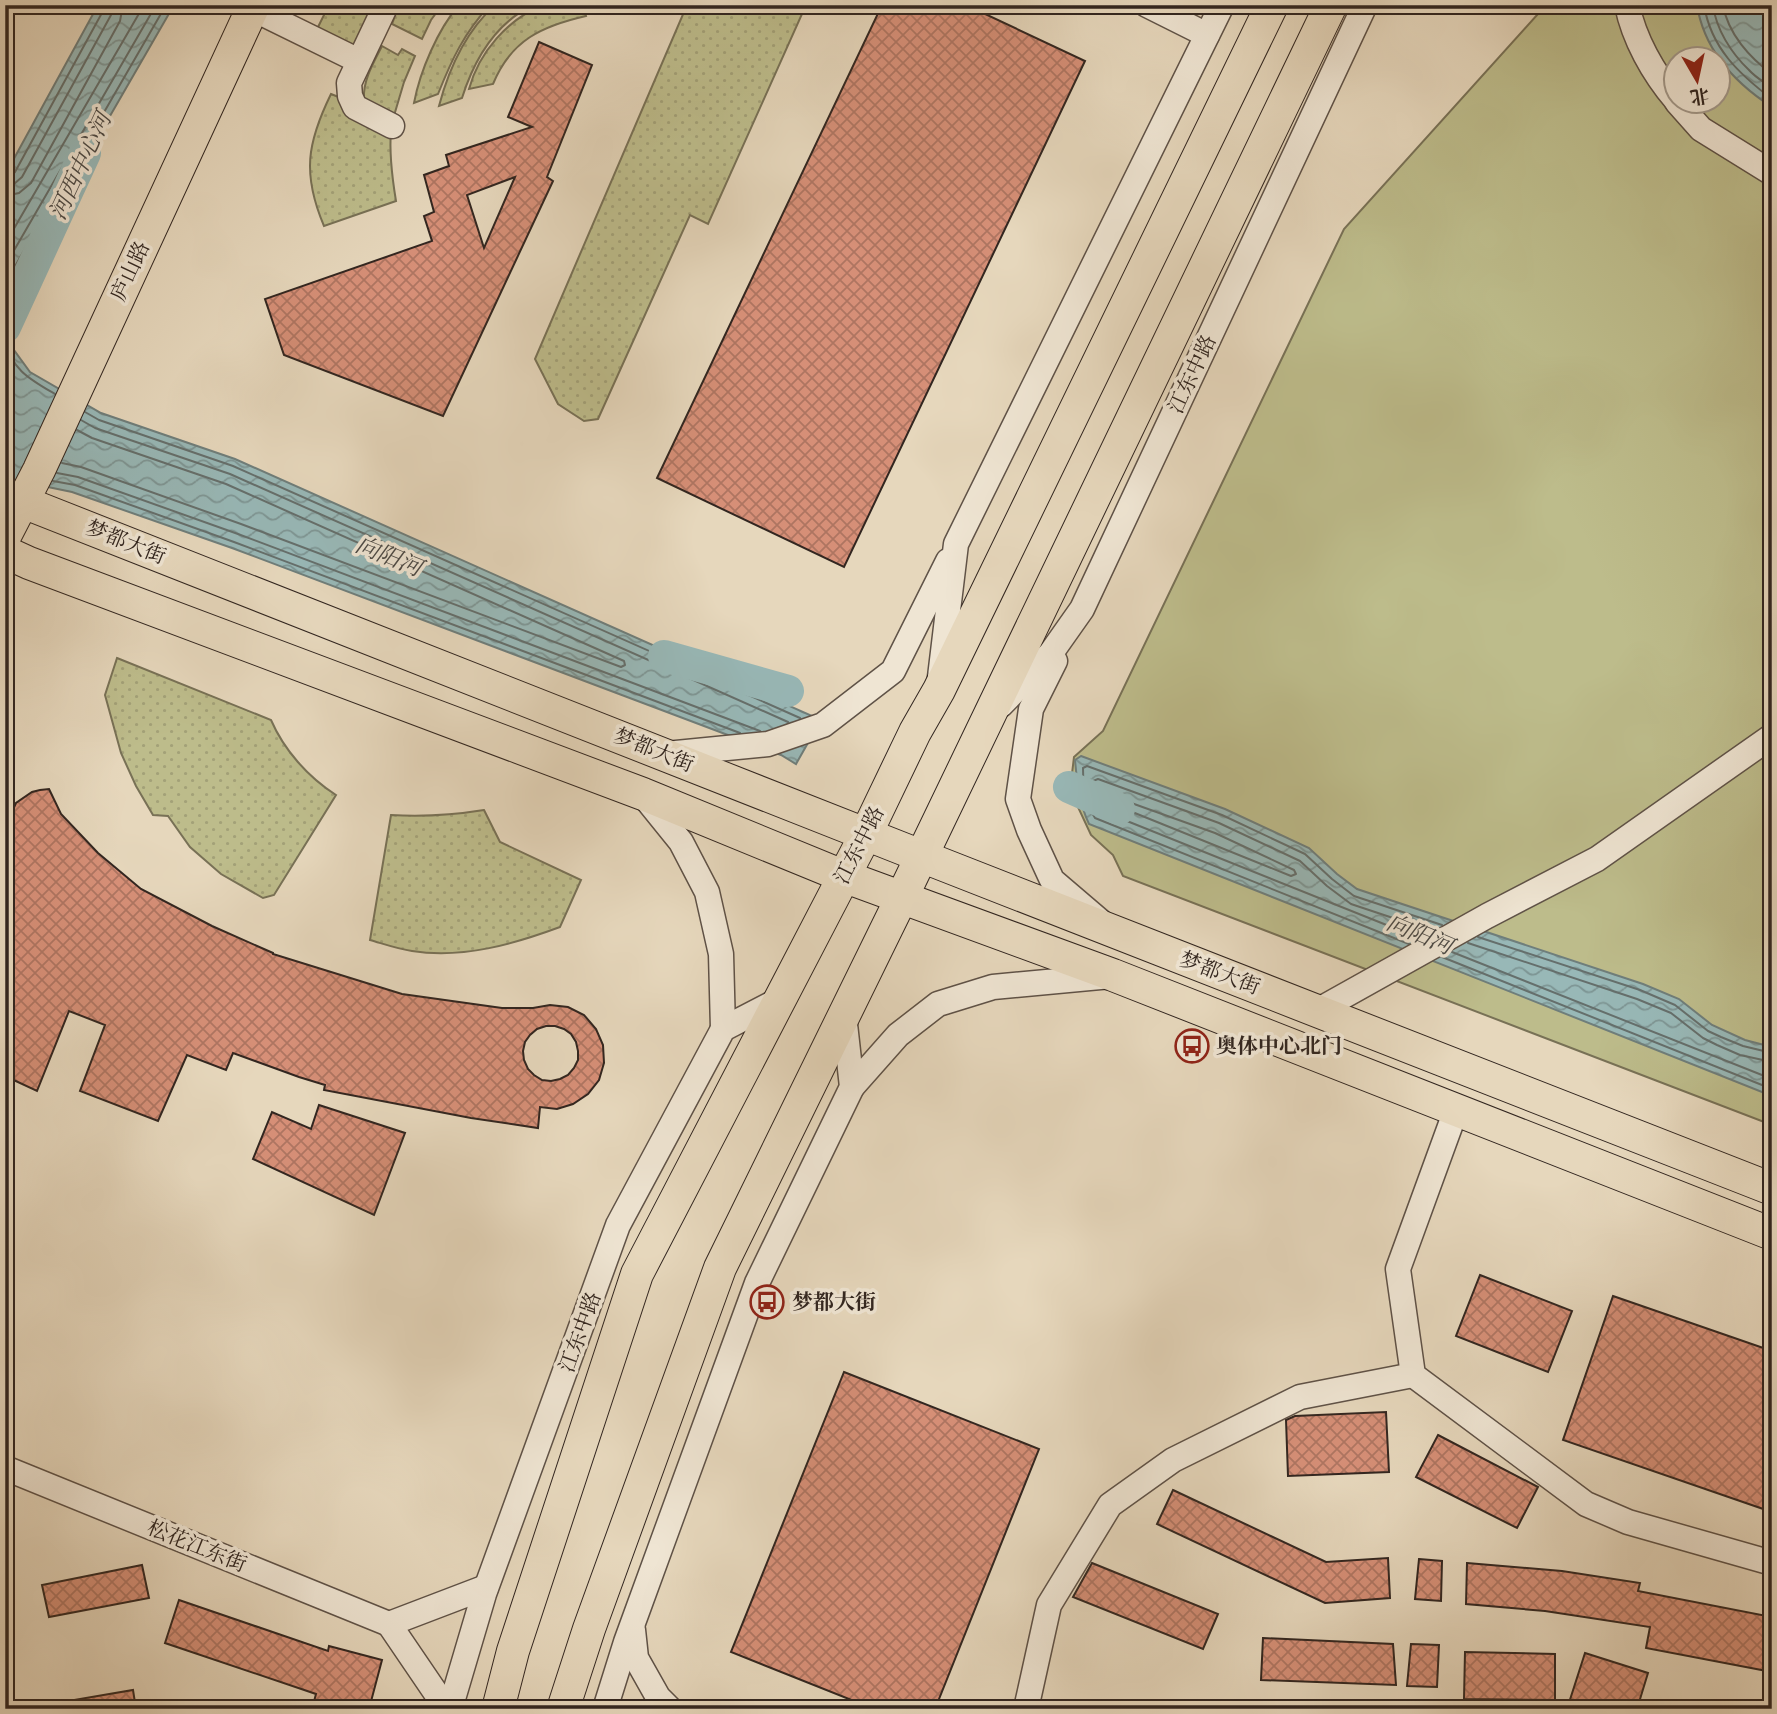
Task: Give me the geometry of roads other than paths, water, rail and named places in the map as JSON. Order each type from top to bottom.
[{"type":"main road","name":"江东中路","points":[[498,1709],[513,1651],[637,1274],[939,690],[1272,5]]},
{"type":"main road","name":"江东中路","points":[[563,1709],[589,1629],[720,1268],[902,897],[1331,5]]},
{"type":"main road","name":"庐山路","points":[[5,536],[14,498],[39,470],[253,7]]},
{"type":"main road","name":"梦都大街","points":[[14,498],[1772,1189]]},
{"type":"main road","name":"梦都大街","points":[[5,552],[643,794],[843,876],[1113,975],[1772,1234]]},
{"type":"street","points":[[386,5],[349,83],[350,96],[355,107],[392,126]]},
{"type":"street","points":[[1147,5],[1207,35]]},
{"type":"street","name":"江东中路","points":[[939,690],[956,544],[1222,5]]},
{"type":"street","name":"江东中路","points":[[986,721],[1051,653],[1082,609],[1365,5]]},
{"type":"street","points":[[1627,5],[1630,24],[1662,85]]},
{"type":"street","points":[[253,7],[359,61]]},
{"type":"street","points":[[1689,116],[1701,129],[1772,173]]},
{"type":"street","points":[[666,754],[768,744],[823,725],[893,671],[956,544]]},
{"type":"street","points":[[1082,609],[1031,709],[1018,799],[1052,880],[1111,930]]},
{"type":"street","points":[[1317,1011],[1487,916],[1597,859],[1772,736]]},
{"type":"street","points":[[643,794],[681,842],[707,892],[721,954],[723,1029],[779,1000]]},
{"type":"street","points":[[605,1709],[632,1624],[757,1283],[852,1087],[898,1035],[938,1004],[993,987],[1113,975]]},
{"type":"street","points":[[844,1015],[852,1087]]},
{"type":"street","name":"江东中路","points":[[450,1709],[486,1587],[618,1225],[723,1029]]},
{"type":"street","points":[[1456,1110],[1398,1269],[1413,1375],[1586,1504],[1628,1522],[1772,1563]]},
{"type":"street","points":[[1026,1709],[1049,1605],[1110,1505],[1173,1460],[1300,1397],[1413,1375]]},
{"type":"street","name":"松花江东街","points":[[5,1468],[389,1624]]},
{"type":"street","points":[[443,1709],[440,1699],[389,1624],[486,1587]]},
{"type":"street","points":[[632,1624],[636,1658],[658,1697],[670,1709]]},
{"type":"water","points":[[98,5],[174,5],[20,272],[8,311],[14,350],[30,372],[101,413],[235,459],[821,720],[796,764],[781,755],[232,548],[72,492],[14,480],[5,481],[5,175]]},
{"type":"water","points":[[1697,5],[1772,5],[1772,107],[1732,74],[1732,46],[1711,46]]},
{"type":"water","points":[[1081,756],[1225,809],[1309,848],[1357,889],[1643,984],[1679,999],[1712,1025],[1745,1040],[1772,1047],[1772,1096],[1089,824],[1081,800],[1075,760]]},
{"type":"waterway","name":"河西中心河","points":[[5,327],[85,153]]},
{"type":"waterway","name":"向阳河","points":[[664,656],[788,691]]},
{"type":"waterway","name":"向阳河","points":[[1069,787],[1119,809]]},
{"type":"place","name":"奥体中心北门","points":[[1192,1046]]},
{"type":"place","name":"梦都大街","points":[[767,1302]]}]
